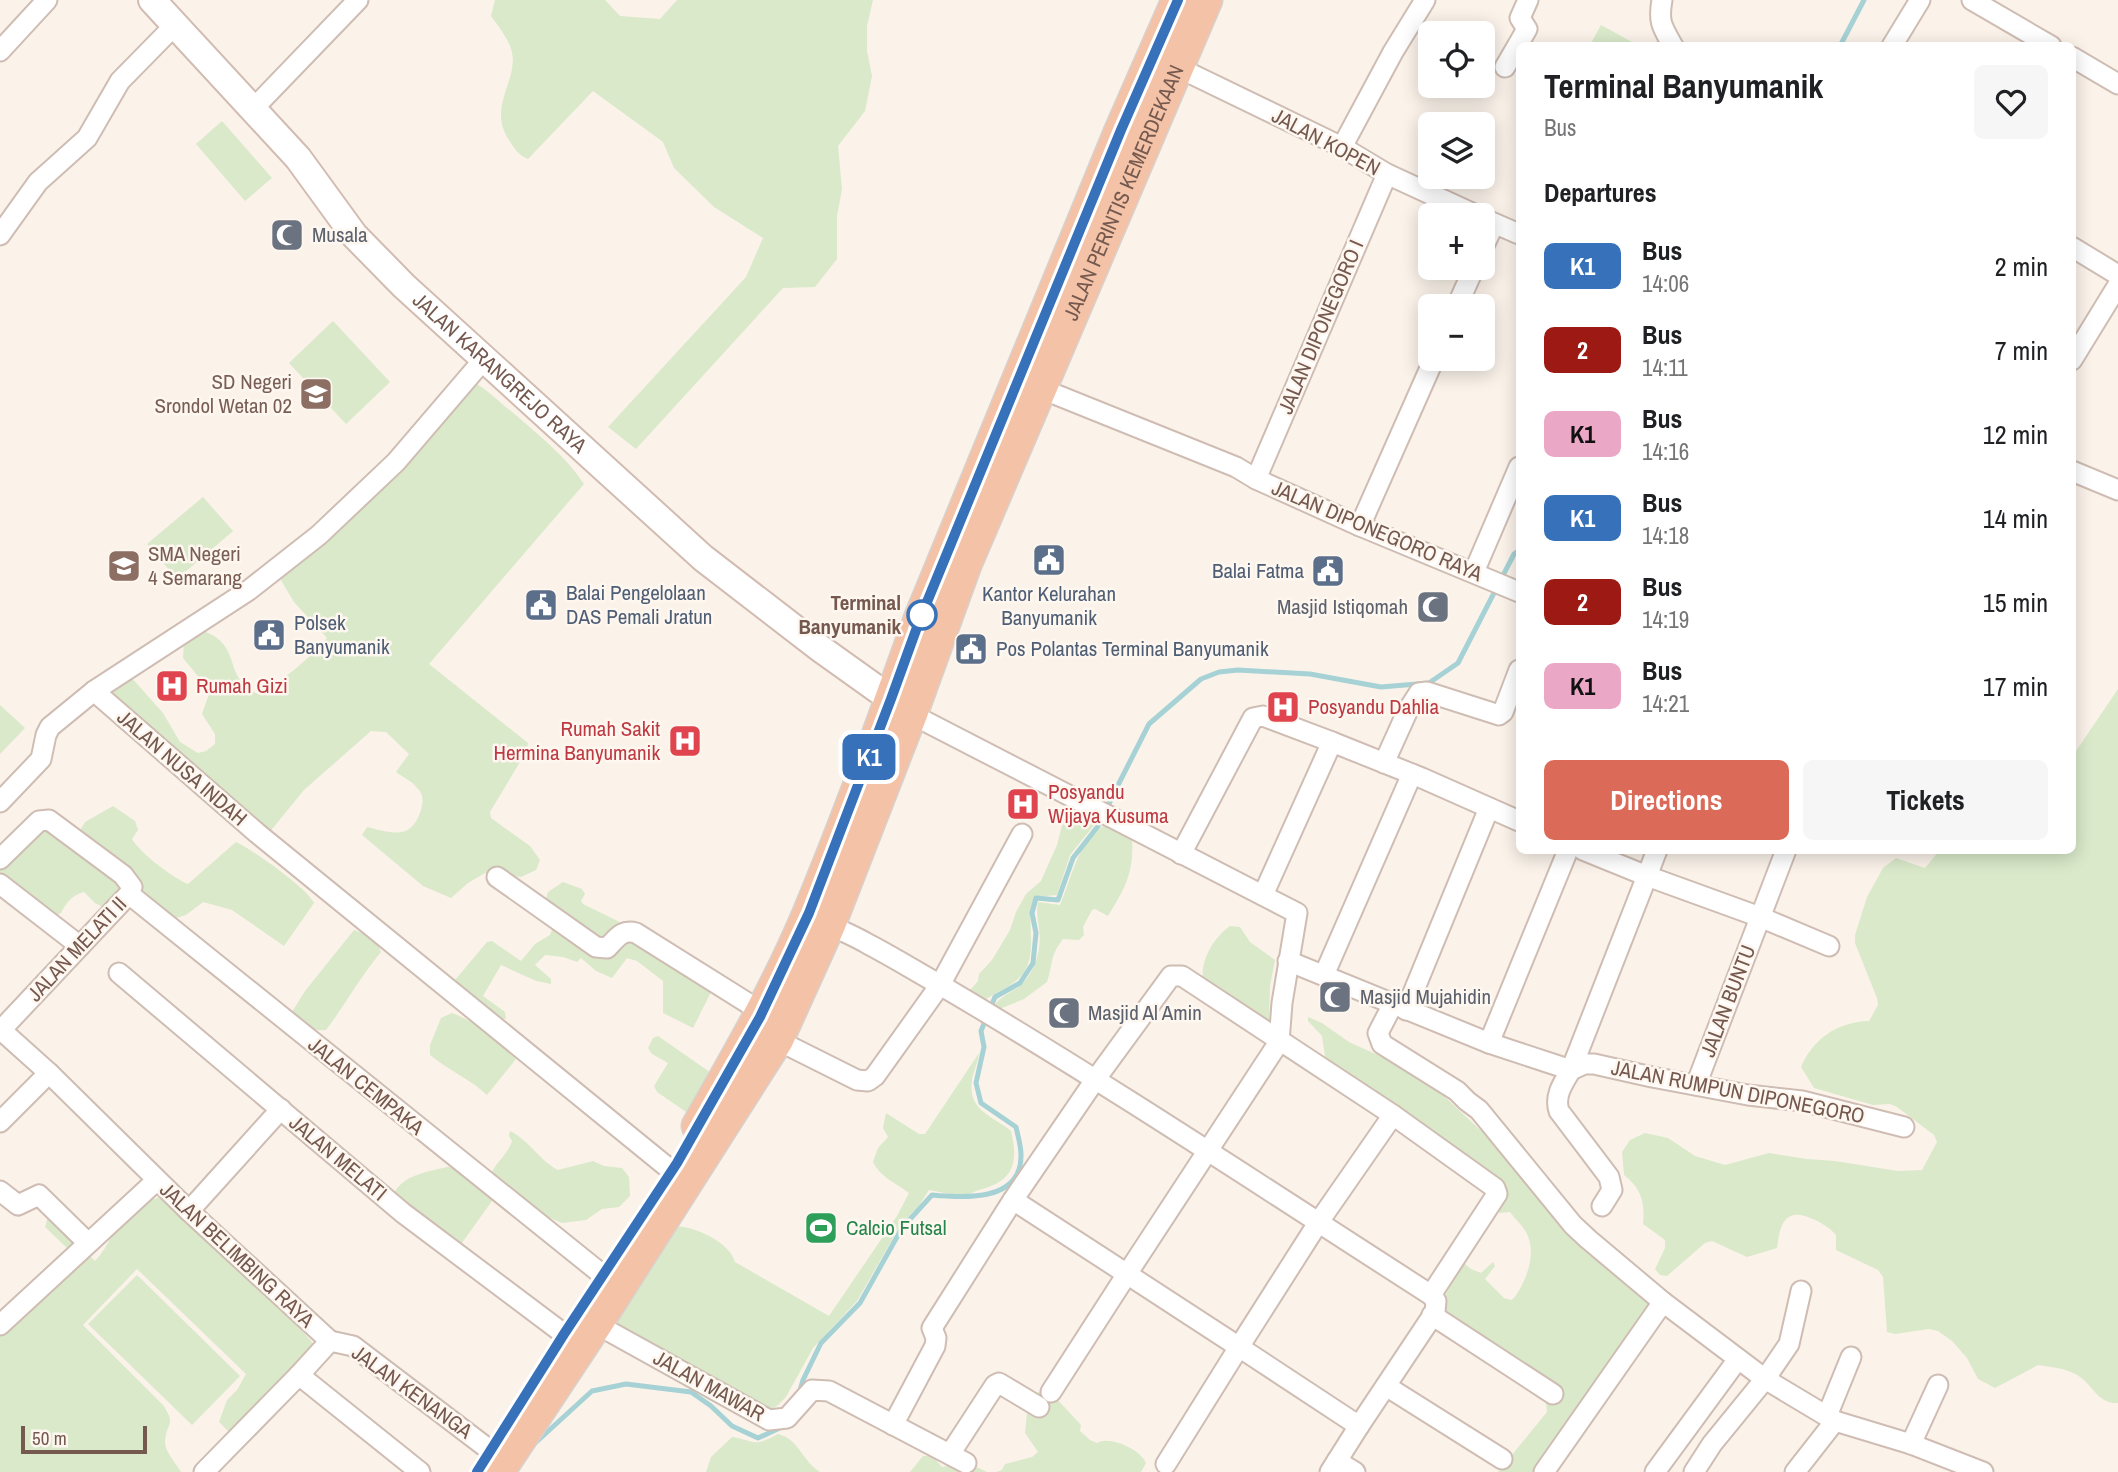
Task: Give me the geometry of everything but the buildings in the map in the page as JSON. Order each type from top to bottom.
[{"type":"highway","name":"JALAN PERINTIS KEMERDEKAAN","points":[[819,919],[897,707],[965,565],[1030,384],[1133,135],[1178,0]]},
{"type":"highway","name":"JALAN PERINTIS KEMERDEKAAN","points":[[1133,135],[1177,67],[1206,0]]},
{"type":"highway","points":[[489,1465],[564,1334],[672,1171],[762,1012],[819,919]]},
{"type":"highway","points":[[489,1465],[596,1324],[777,1040],[819,919]]},
{"type":"main road","name":"JALAN KARANGREJO RAYA","points":[[152,0],[298,158],[354,235],[404,286],[703,558],[897,707]]},
{"type":"street","points":[[0,51],[47,0]]},
{"type":"street","points":[[253,109],[358,0]]},
{"type":"street","points":[[1342,147],[1393,52],[1425,0]]},
{"type":"street","points":[[1520,42],[1527,30],[1520,19],[1528,0]]},
{"type":"street","points":[[1662,0],[1661,25],[1671,42]]},
{"type":"street","points":[[1894,42],[1920,0]]},
{"type":"street","points":[[1972,0],[2044,42]]},
{"type":"street","points":[[0,235],[38,182],[88,138],[120,81],[175,25]]},
{"type":"street","points":[[1505,67],[1516,48]]},
{"type":"street","points":[[2076,59],[2118,83]]},
{"type":"street","name":"JALAN KOPEN","points":[[1177,67],[1450,203]]},
{"type":"street","name":"JALAN DIPONEGORO I","points":[[1258,475],[1387,174]]},
{"type":"street","name":"JALAN KOPEN","points":[[1495,224],[1516,233]]},
{"type":"street","points":[[2076,249],[2118,275]]},
{"type":"street","points":[[2076,353],[2118,285]]},
{"type":"street","name":"JALAN NUSA INDAH","points":[[485,358],[396,462],[319,535],[249,590],[94,691],[257,834],[672,1171]]},
{"type":"street","points":[[1363,521],[1429,371]]},
{"type":"street","name":"JALAN DIPONEGORO RAYA","points":[[1030,384],[1258,475],[1516,585]]},
{"type":"street","points":[[1484,571],[1516,476]]},
{"type":"street","points":[[2076,478],[2118,490]]},
{"type":"street","points":[[1384,763],[1408,710],[1419,693],[1427,692],[1494,714],[1502,714],[1516,678]]},
{"type":"street","points":[[0,802],[41,759],[50,727],[94,691]]},
{"type":"street","points":[[897,707],[1297,913],[1279,1022],[1279,1042],[1128,1274]]},
{"type":"street","points":[[1181,854],[1253,718],[1263,716],[1412,774],[1516,820]]},
{"type":"street","points":[[1263,895],[1332,742]]},
{"type":"street","points":[[1324,975],[1412,774]]},
{"type":"street","points":[[1489,808],[1399,1007],[1378,1034],[1382,1044],[1457,1091],[1479,1110],[1573,1225],[1662,1302],[1765,1379],[1831,1418],[1857,1429],[1911,1444],[1983,1472]]},
{"type":"street","name":"JALAN MELATI II","points":[[0,859],[39,821],[55,822],[123,875],[132,887],[129,894],[1,1029]]},
{"type":"street","points":[[777,1040],[857,1080],[868,1081],[875,1076],[940,985],[1022,834]]},
{"type":"street","points":[[1489,1043],[1566,854]]},
{"type":"street","points":[[1593,854],[1829,946]]},
{"type":"street","points":[[1602,1206],[1612,1190],[1609,1177],[1557,1108],[1560,1087],[1571,1070],[1655,854]]},
{"type":"street","name":"JALAN BUNTU","points":[[1696,1085],[1784,854]]},
{"type":"street","points":[[498,877],[596,947],[607,948],[622,933],[636,933],[762,1012]]},
{"type":"street","points":[[0,884],[80,946]]},
{"type":"street","name":"JALAN CEMPAKA","points":[[129,894],[604,1276]]},
{"type":"street","points":[[819,919],[940,985],[1096,1080],[1431,1295],[1436,1301],[1432,1315],[1333,1466],[1354,1472]]},
{"type":"street","name":"JALAN RUMPUN DIPONEGORO","points":[[1288,961],[1489,1043],[1571,1070],[1584,1064],[1594,1064],[1748,1095],[1802,1101],[1904,1127]]},
{"type":"street","name":"JALAN MELATI","points":[[119,973],[403,1213],[564,1334]]},
{"type":"street","points":[[893,1425],[935,1346],[936,1338],[932,1328],[1013,1200],[1171,976],[1182,976],[1393,1115],[1496,1190],[1497,1194],[1431,1295]]},
{"type":"street","name":"JALAN BELIMBING RAYA","points":[[1,1029],[189,1211],[330,1341],[207,1471]]},
{"type":"street","points":[[0,1122],[49,1073]]},
{"type":"street","points":[[189,1211],[281,1110]]},
{"type":"street","points":[[1166,1464],[1318,1223],[1393,1115]]},
{"type":"street","points":[[0,1325],[157,1180]]},
{"type":"street","points":[[0,1191],[18,1205],[38,1195],[88,1243]]},
{"type":"street","points":[[1013,1200],[1359,1426]]},
{"type":"street","name":"JALAN MAWAR","points":[[596,1324],[769,1420],[793,1411],[812,1390],[829,1391],[958,1458],[995,1385],[999,1383],[1045,1399],[1128,1274]]},
{"type":"street","points":[[1694,1472],[1712,1444],[1765,1379],[1789,1344],[1801,1291]]},
{"type":"street","points":[[1544,1472],[1662,1302]]},
{"type":"street","points":[[1432,1315],[1553,1394]]},
{"type":"street","name":"JALAN KENANGA","points":[[330,1341],[353,1346],[489,1465]]},
{"type":"street","points":[[1795,1472],[1831,1418],[1851,1357]]},
{"type":"street","points":[[1655,1472],[1738,1359]]},
{"type":"street","points":[[299,1375],[420,1472]]},
{"type":"street","points":[[1386,1385],[1502,1459]]},
{"type":"street","points":[[1911,1444],[1938,1385]]},
{"type":"green space","points":[[495,0],[605,0],[620,16],[660,19],[677,0],[873,0],[867,26],[867,51],[872,76],[865,111],[838,146],[842,189],[837,216],[837,259],[815,287],[783,288],[636,449],[608,427],[746,277],[763,238],[714,207],[674,168],[663,142],[593,91],[528,159],[519,154],[503,128],[501,116],[513,60],[508,41],[491,16]]},
{"type":"green space","points":[[1601,25],[1632,42],[1592,42]]},
{"type":"green space","points":[[222,121],[272,178],[245,201],[196,144]]},
{"type":"green space","points":[[333,321],[390,382],[346,424],[289,363]]},
{"type":"green space","points":[[477,384],[550,445],[584,484],[429,664],[528,743],[526,752],[490,812],[491,818],[530,846],[540,860],[536,870],[521,877],[485,873],[451,898],[423,886],[362,835],[367,827],[392,832],[406,831],[417,820],[422,807],[420,791],[396,772],[409,754],[386,732],[371,731],[304,790],[268,834],[157,742],[106,689],[130,676],[163,713],[180,742],[198,753],[215,744],[215,734],[202,714],[210,691],[183,658],[184,640],[206,632],[217,638],[225,646],[240,680],[258,694],[303,662],[327,638],[294,602],[279,577],[463,393]]},
{"type":"green space","points":[[203,497],[233,531],[177,579],[147,544]]},
{"type":"green space","points":[[2118,689],[2118,1403],[2100,1397],[2073,1373],[2038,1365],[1995,1388],[1978,1379],[1967,1358],[1952,1341],[1938,1331],[1929,1329],[1895,1334],[1887,1332],[1883,1277],[1878,1270],[1836,1250],[1834,1232],[1820,1222],[1804,1216],[1790,1216],[1786,1220],[1782,1225],[1777,1248],[1747,1257],[1712,1241],[1705,1243],[1667,1276],[1660,1275],[1655,1269],[1665,1248],[1665,1240],[1643,1224],[1641,1197],[1624,1175],[1622,1152],[1630,1140],[1645,1133],[1668,1138],[1695,1156],[1725,1165],[1769,1153],[1898,1171],[1922,1170],[1937,1142],[1934,1135],[1890,1104],[1873,1105],[1814,1088],[1801,1067],[1819,1040],[1847,1025],[1869,1021],[1878,1005],[1855,943],[1855,935],[1867,897],[1883,868],[1896,858],[1925,868],[1937,854],[2076,854],[2076,751]]},
{"type":"green space","points":[[0,705],[25,728],[0,754]]},
{"type":"green space","points":[[113,806],[135,821],[138,830],[132,839],[142,851],[166,871],[188,884],[236,842],[291,879],[314,903],[284,946],[232,910],[203,902],[186,915],[170,920],[141,898],[105,908],[84,892],[73,897],[61,913],[53,917],[0,876],[0,862],[32,828],[78,834],[85,822]]},
{"type":"green space","points":[[1075,807],[1099,819],[1070,855],[1057,895],[1034,897],[1031,907],[1031,950],[1026,970],[1015,982],[981,1002],[970,995],[970,990],[1010,930],[1026,894],[1041,881],[1057,845],[1064,818]]},
{"type":"green space","points":[[1109,823],[1132,835],[1130,869],[1115,905],[1108,916],[1092,910],[1083,927],[1084,935],[1079,940],[1063,939],[1054,955],[1047,982],[1024,999],[997,1010],[994,1006],[997,1002],[1024,982],[1035,964],[1040,943],[1038,902],[1060,905],[1083,847],[1090,837]]},
{"type":"green space","points":[[563,882],[582,889],[585,894],[581,901],[583,904],[640,932],[712,990],[693,1028],[663,1013],[663,981],[637,961],[627,958],[612,978],[596,971],[581,958],[577,962],[545,955],[535,965],[551,979],[551,984],[536,981],[501,965],[483,996],[505,1012],[506,1019],[495,1018],[440,975],[455,980],[487,942],[492,941],[521,961],[535,944],[550,935],[554,925],[546,899],[548,892]]},
{"type":"green space","points":[[1230,926],[1240,927],[1250,942],[1275,960],[1270,986],[1269,1020],[1252,1016],[1204,983],[1205,959],[1218,937]]},
{"type":"green space","points":[[354,930],[371,938],[381,952],[326,1030],[306,1026],[292,1012],[305,991]]},
{"type":"green space","points":[[452,1013],[487,1032],[503,1044],[516,1059],[487,1095],[430,1055],[430,1045],[441,1018]]},
{"type":"green space","points":[[1308,1017],[1322,1023],[1349,1042],[1413,1071],[1428,1081],[1646,1295],[1648,1307],[1534,1472],[1498,1472],[1547,1412],[1545,1394],[1448,1322],[1441,1307],[1464,1263],[1481,1273],[1493,1262],[1495,1266],[1485,1279],[1504,1298],[1514,1298],[1529,1268],[1531,1250],[1527,1234],[1510,1212],[1499,1213],[1500,1196],[1326,1063],[1322,1036],[1308,1021]]},
{"type":"green space","points":[[658,1036],[714,1075],[689,1114],[657,1092],[654,1086],[668,1063],[652,1054],[648,1048],[653,1038]]},
{"type":"green space","points":[[979,1053],[971,1087],[973,1096],[981,1110],[1011,1131],[1014,1153],[1011,1170],[999,1182],[967,1195],[929,1190],[900,1226],[857,1301],[813,1348],[786,1397],[777,1406],[764,1412],[614,1326],[620,1302],[674,1226],[710,1236],[726,1248],[735,1262],[829,1316],[897,1216],[909,1193],[884,1176],[873,1162],[878,1148],[888,1137],[883,1128],[886,1113],[919,1134],[925,1134]]},
{"type":"green space","points":[[510,1131],[558,1170],[593,1161],[604,1166],[622,1168],[629,1177],[630,1196],[619,1207],[602,1209],[586,1220],[562,1223],[543,1215],[490,1176],[510,1146]]},
{"type":"green space","points":[[448,1167],[459,1169],[491,1191],[492,1201],[459,1247],[393,1198],[401,1184],[407,1180]]},
{"type":"green space","points":[[159,1197],[256,1287],[276,1302],[312,1342],[312,1351],[236,1429],[228,1431],[219,1422],[227,1400],[237,1390],[246,1374],[137,1269],[83,1325],[163,1405],[170,1421],[165,1446],[181,1472],[0,1472],[0,1330],[69,1250],[45,1227],[48,1217],[56,1210],[83,1249],[95,1261],[126,1214],[138,1205]]},
{"type":"green space","points":[[137,1275],[240,1376],[192,1425],[88,1324]]},
{"type":"green space","points":[[1039,1392],[1055,1397],[1081,1425],[1080,1431],[1090,1440],[1097,1443],[1117,1442],[1138,1453],[1146,1463],[1141,1472],[996,1472],[1002,1470],[1005,1464],[1032,1457],[1038,1452],[1025,1433],[1027,1412],[1024,1406],[1032,1395]]},
{"type":"green space","points":[[778,1434],[791,1440],[820,1472],[706,1472],[711,1457],[732,1437],[759,1442]]},
{"type":"green space","points":[[923,1456],[932,1456],[942,1467],[965,1465],[987,1472],[910,1472]]},
{"type":"waterway","points":[[1842,42],[1864,0]]},
{"type":"waterway","points":[[799,1394],[821,1343],[860,1303],[902,1228],[932,1195],[960,1197],[989,1194],[1012,1182],[1019,1170],[1021,1152],[1016,1127],[981,1103],[976,1083],[984,1047],[981,1031],[995,997],[1020,983],[1033,963],[1036,933],[1032,913],[1036,898],[1058,900],[1073,858],[1102,821],[1149,724],[1201,679],[1219,672],[1238,670],[1310,674],[1381,687],[1429,683],[1458,663],[1516,553]]},
{"type":"waterway","points":[[533,1445],[592,1391],[626,1384],[691,1392],[732,1426],[758,1438],[784,1426]]},
{"type":"bus line","name":"K1","points":[[477,1472],[677,1163],[760,1017],[809,913],[920,619],[1121,130],[1178,0]]},
{"type":"place","name":"Musala","points":[[287,235]]},
{"type":"place","name":"SD Negeri Srondol Wetan 02","points":[[316,394]]},
{"type":"place","name":"Kantor Kelurahan Banyumanik","points":[[1049,560]]},
{"type":"place","name":"SMA Negeri 4 Semarang","points":[[124,566]]},
{"type":"place","name":"Balai Fatma","points":[[1328,571]]},
{"type":"place","name":"Balai Pengelolaan DAS Pemali Jratun","points":[[541,605]]},
{"type":"place","name":"Masjid Istiqomah","points":[[1433,607]]},
{"type":"place","name":"Terminal Banyumanik","points":[[922,615]]},
{"type":"place","name":"Polsek Banyumanik","points":[[269,635]]},
{"type":"place","name":"Pos Polantas Terminal Banyumanik","points":[[971,649]]},
{"type":"place","name":"Rumah Gizi","points":[[172,686]]},
{"type":"place","name":"Posyandu Dahlia","points":[[1283,707]]},
{"type":"place","name":"Rumah Sakit Hermina Banyumanik","points":[[685,741]]},
{"type":"place","name":"Posyandu Wijaya Kusuma","points":[[1023,804]]},
{"type":"place","name":"Masjid Mujahidin","points":[[1335,997]]},
{"type":"place","name":"Masjid Al Amin","points":[[1064,1013]]},
{"type":"place","name":"Calcio Futsal","points":[[821,1228]]}]
